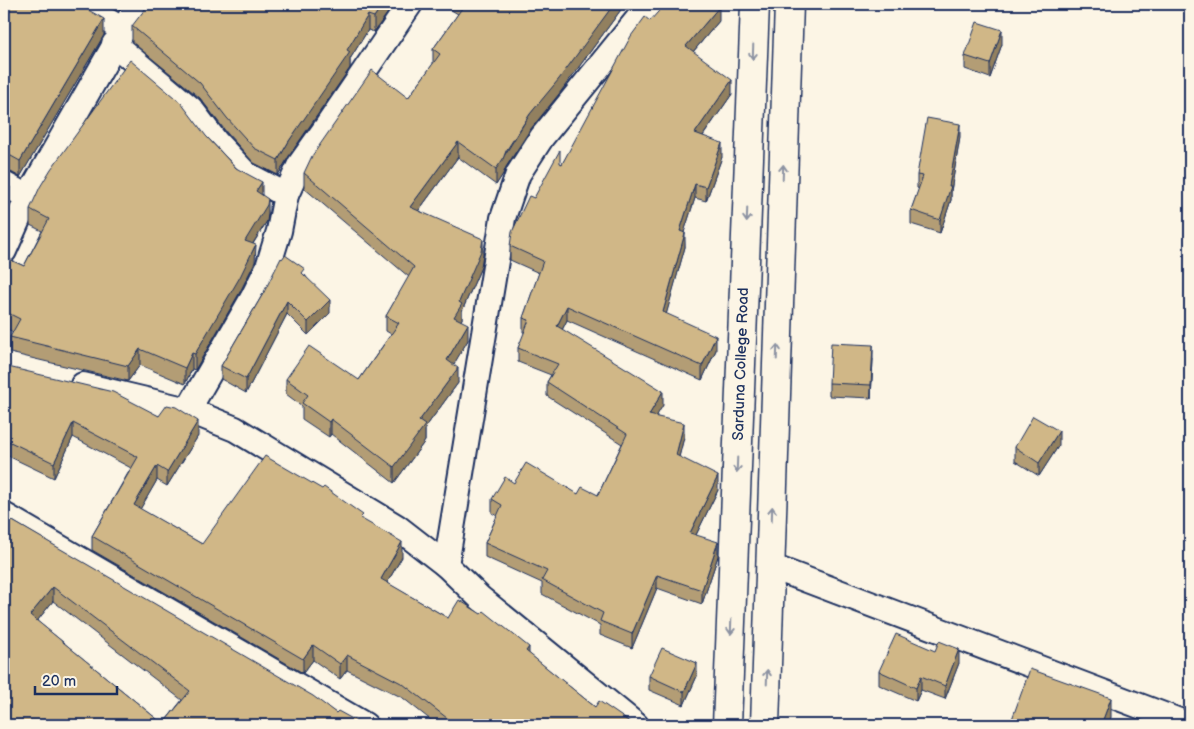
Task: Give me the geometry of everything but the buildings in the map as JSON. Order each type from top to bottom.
[{"type":"street","points":[[78,4],[118,37],[191,109],[216,142],[246,174],[286,195]]},
{"type":"street","points":[[4,251],[28,197],[138,4]]},
{"type":"street","points":[[188,410],[252,299],[268,267],[279,231],[286,195],[300,164],[410,4]]},
{"type":"street","points":[[446,565],[503,218],[518,174],[542,136],[650,4]]},
{"type":"street","name":"Sarduna College Road","points":[[727,725],[755,4]]},
{"type":"street","points":[[765,725],[789,4]]},
{"type":"street","points":[[4,184],[28,197]]},
{"type":"street","points":[[62,380],[188,410],[235,429],[397,527],[446,565],[480,598],[636,725]]},
{"type":"street","points":[[4,515],[365,725]]},
{"type":"street","points":[[770,566],[1190,725]]}]
